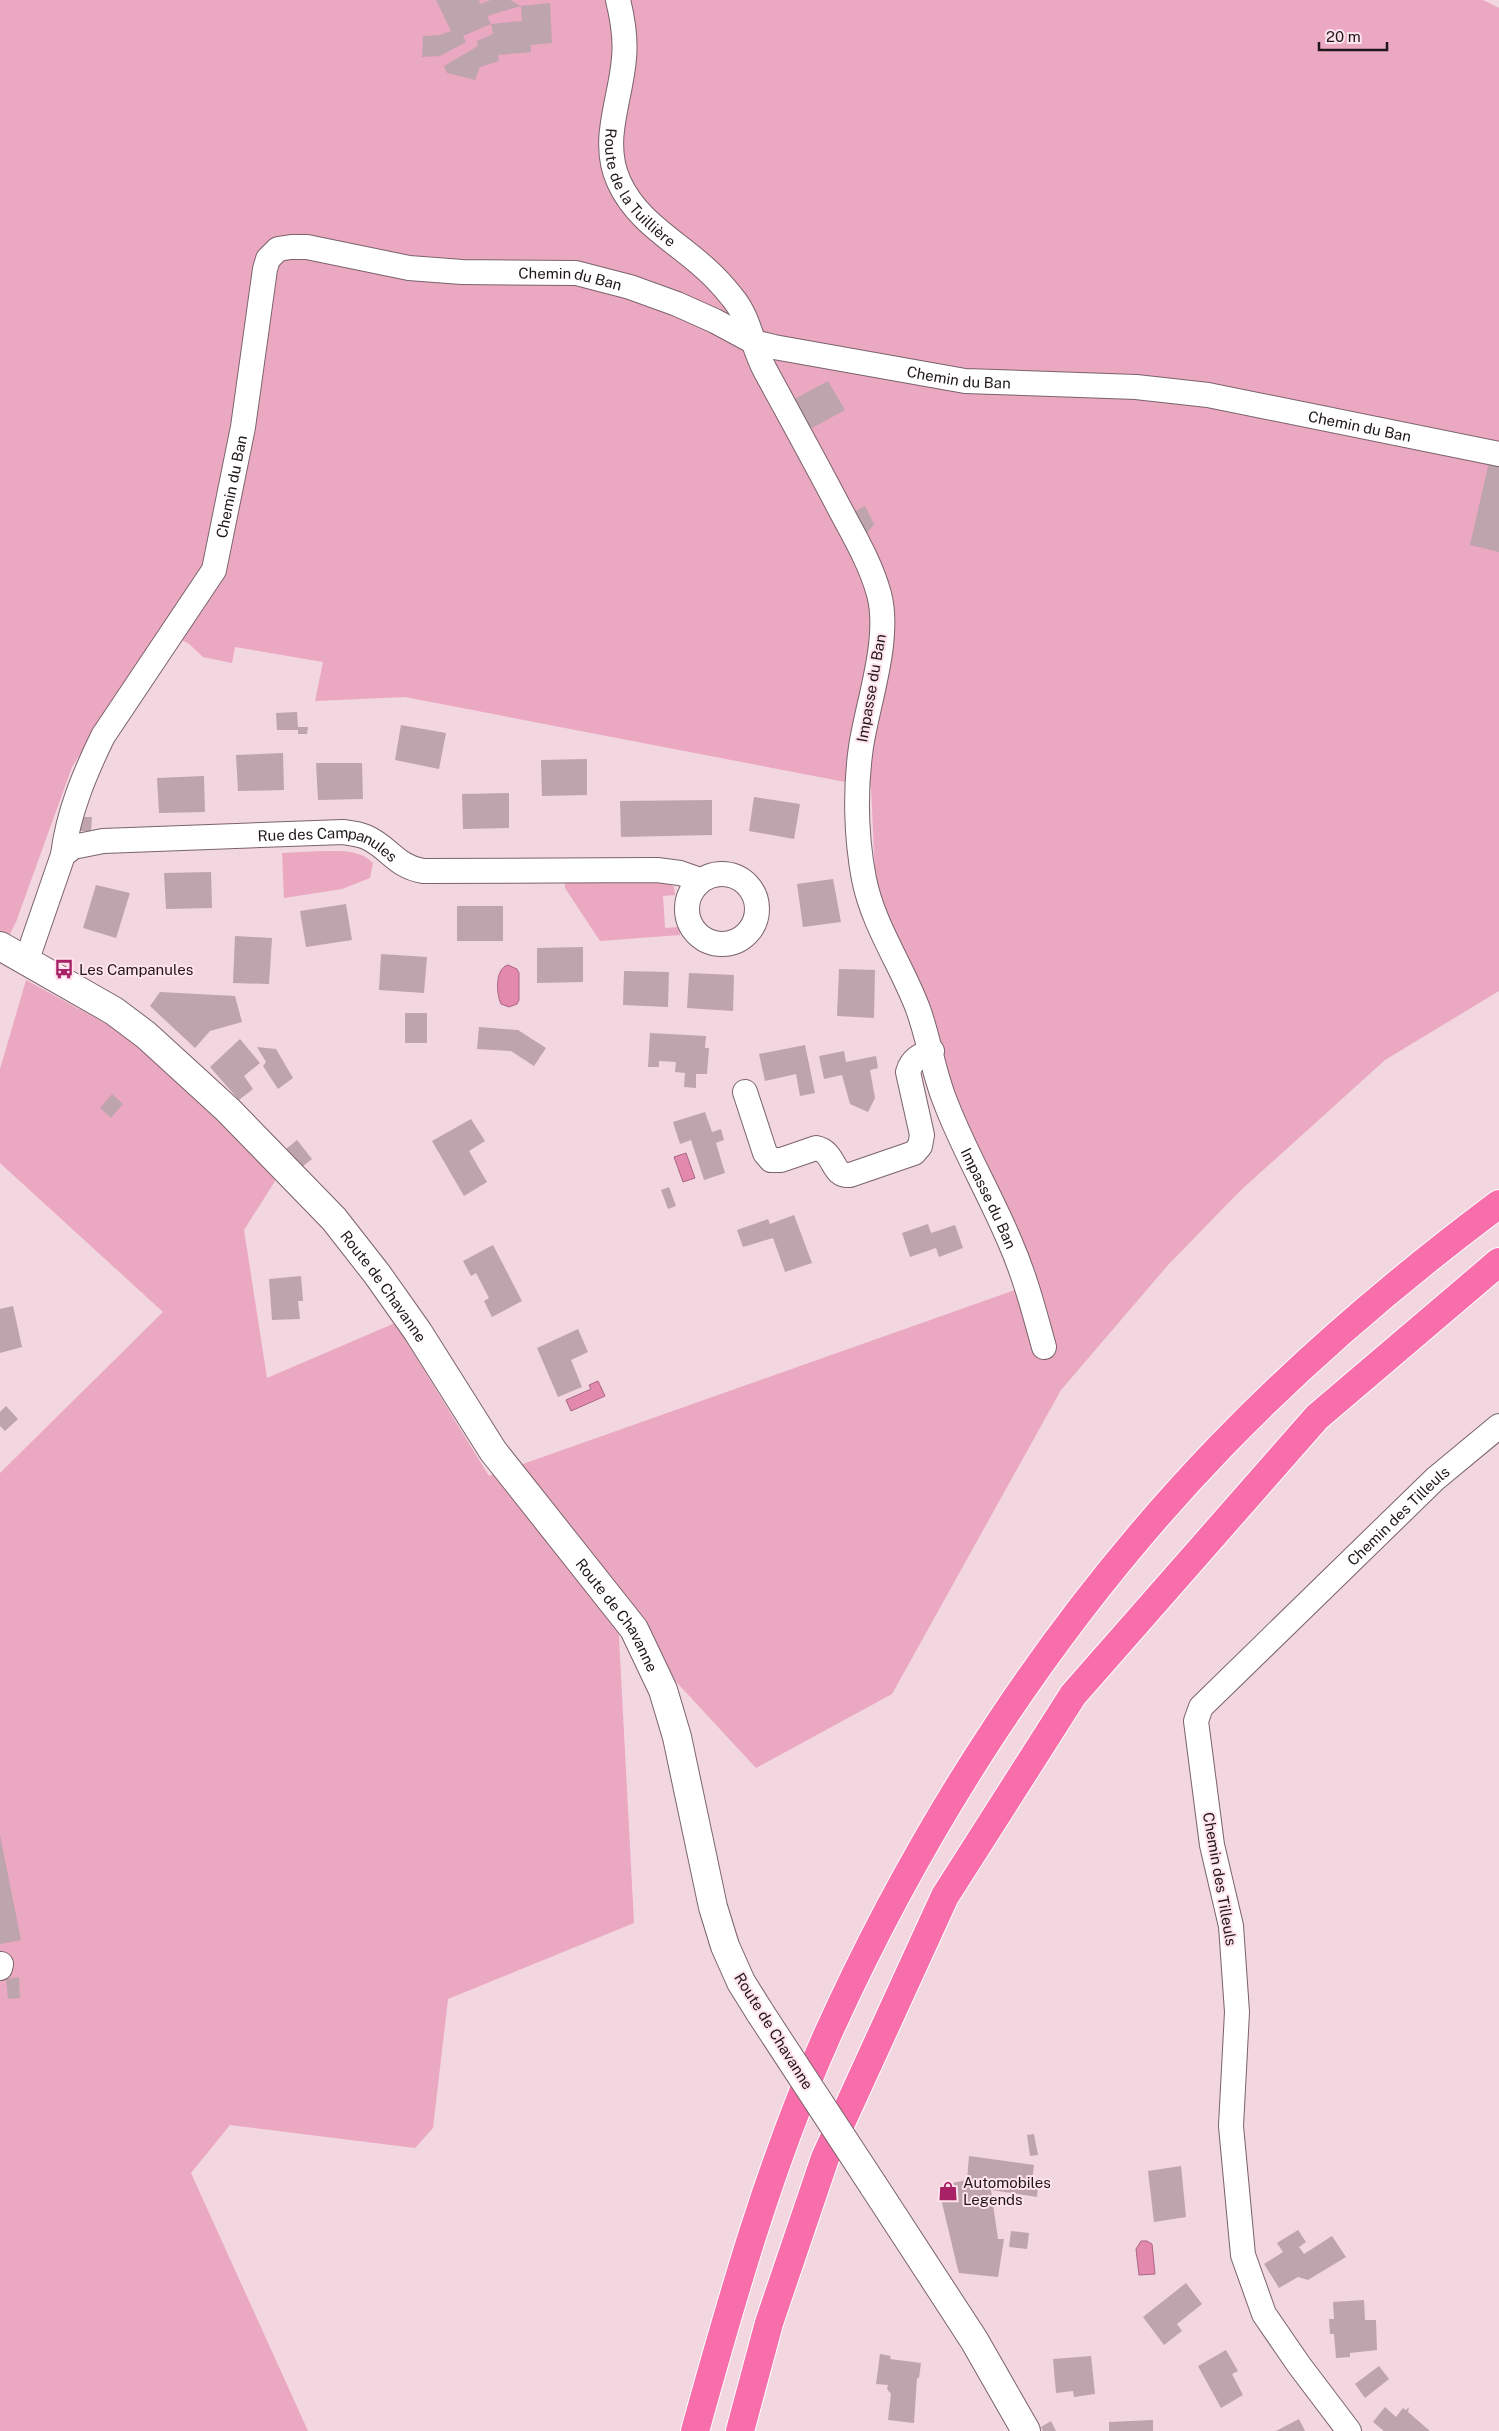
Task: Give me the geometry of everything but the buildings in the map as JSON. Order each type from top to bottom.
[{"type":"highway","points":[[694,2431],[727,2315],[764,2199],[793,2119],[825,2040],[858,1970],[906,1879],[994,1732],[1039,1664],[1095,1591],[1220,1448],[1297,1372],[1364,1311],[1433,1253],[1499,1204]]},
{"type":"highway","points":[[740,2431],[770,2323],[825,2158],[945,1896],[1073,1695],[1317,1416],[1499,1262]]},
{"type":"main road","name":"Route de Chavanne","points":[[0,946],[114,1011],[146,1035],[228,1110],[334,1219],[377,1274],[418,1332],[493,1451],[634,1629],[664,1690],[677,1737],[713,1907],[725,1946],[741,1982],[974,2340],[1026,2431]]},
{"type":"street","name":"Route de la Tuillière","points":[[618,0],[625,28],[624,61],[612,115],[611,150],[618,180],[635,208],[658,232],[707,270],[735,299],[744,313],[754,342]]},
{"type":"street","name":"Chemin du Ban","points":[[63,854],[66,830],[103,736],[214,570],[243,427],[265,269],[268,259],[278,249],[307,247],[409,268],[462,272],[576,273],[630,287],[677,304],[715,321],[754,342],[965,381],[1136,388],[1208,394],[1499,454]]},
{"type":"street","name":"Impasse du Ban","points":[[754,342],[762,364],[868,562],[880,596],[882,626],[879,651],[860,750],[859,841],[865,881],[872,906],[917,1008],[932,1051],[943,1098],[1010,1242],[1025,1279],[1044,1347]]},
{"type":"street","name":"Rue des Campanules","points":[[63,854],[73,847],[103,841],[343,832],[366,837],[398,862],[409,868],[422,870],[657,870],[680,872],[700,880]]},
{"type":"street","points":[[26,962],[63,854]]},
{"type":"street","points":[[745,1092],[765,1153],[771,1160],[782,1160],[816,1148],[828,1153],[839,1173],[844,1176],[850,1175],[914,1153],[920,1146],[922,1135],[908,1072],[911,1063],[918,1057],[932,1051]]},
{"type":"street","name":"Chemin des Tilleuls","points":[[1349,2431],[1299,2366],[1264,2314],[1243,2255],[1231,2126],[1237,2012],[1231,1926],[1212,1845],[1196,1722],[1201,1707],[1420,1492],[1499,1426]]},
{"type":"shaded area","points":[[0,0],[1483,0],[1499,8],[1499,991],[1385,1060],[1240,1191],[1168,1265],[1061,1390],[892,1694],[756,1768],[618,1619],[634,1923],[448,1999],[433,2128],[415,2148],[230,2125],[191,2173],[308,2431],[0,2431],[0,1473],[163,1312],[0,1163],[0,1069],[26,980],[143,1044],[277,1178],[244,1230],[267,1378],[395,1323],[489,1476],[1015,1290],[876,895],[871,787],[405,697],[315,701],[323,662],[235,647],[232,663],[203,657],[188,643],[160,631],[72,767],[16,922],[0,954]]},
{"type":"shaded area","points":[[350,852],[368,858],[373,863],[370,878],[342,889],[284,898],[282,853]]},
{"type":"shaded area","points":[[658,879],[670,883],[674,887],[675,895],[663,896],[665,928],[679,927],[680,935],[600,941],[565,888],[565,880]]},
{"type":"shaded area","points":[[508,965],[517,969],[519,973],[519,1000],[517,1004],[509,1007],[501,1004],[498,994],[499,976],[504,967]]},
{"type":"shaded area","points":[[686,1153],[695,1178],[683,1182],[674,1157]]},
{"type":"shaded area","points":[[598,1381],[605,1396],[571,1411],[566,1400],[591,1389],[589,1385]]},
{"type":"shaded area","points":[[1141,2241],[1147,2241],[1152,2244],[1155,2274],[1139,2275],[1136,2249]]},
{"type":"place","name":"Les Campanules","points":[[64,969]]},
{"type":"place","name":"Automobiles Legends","points":[[948,2191]]}]
